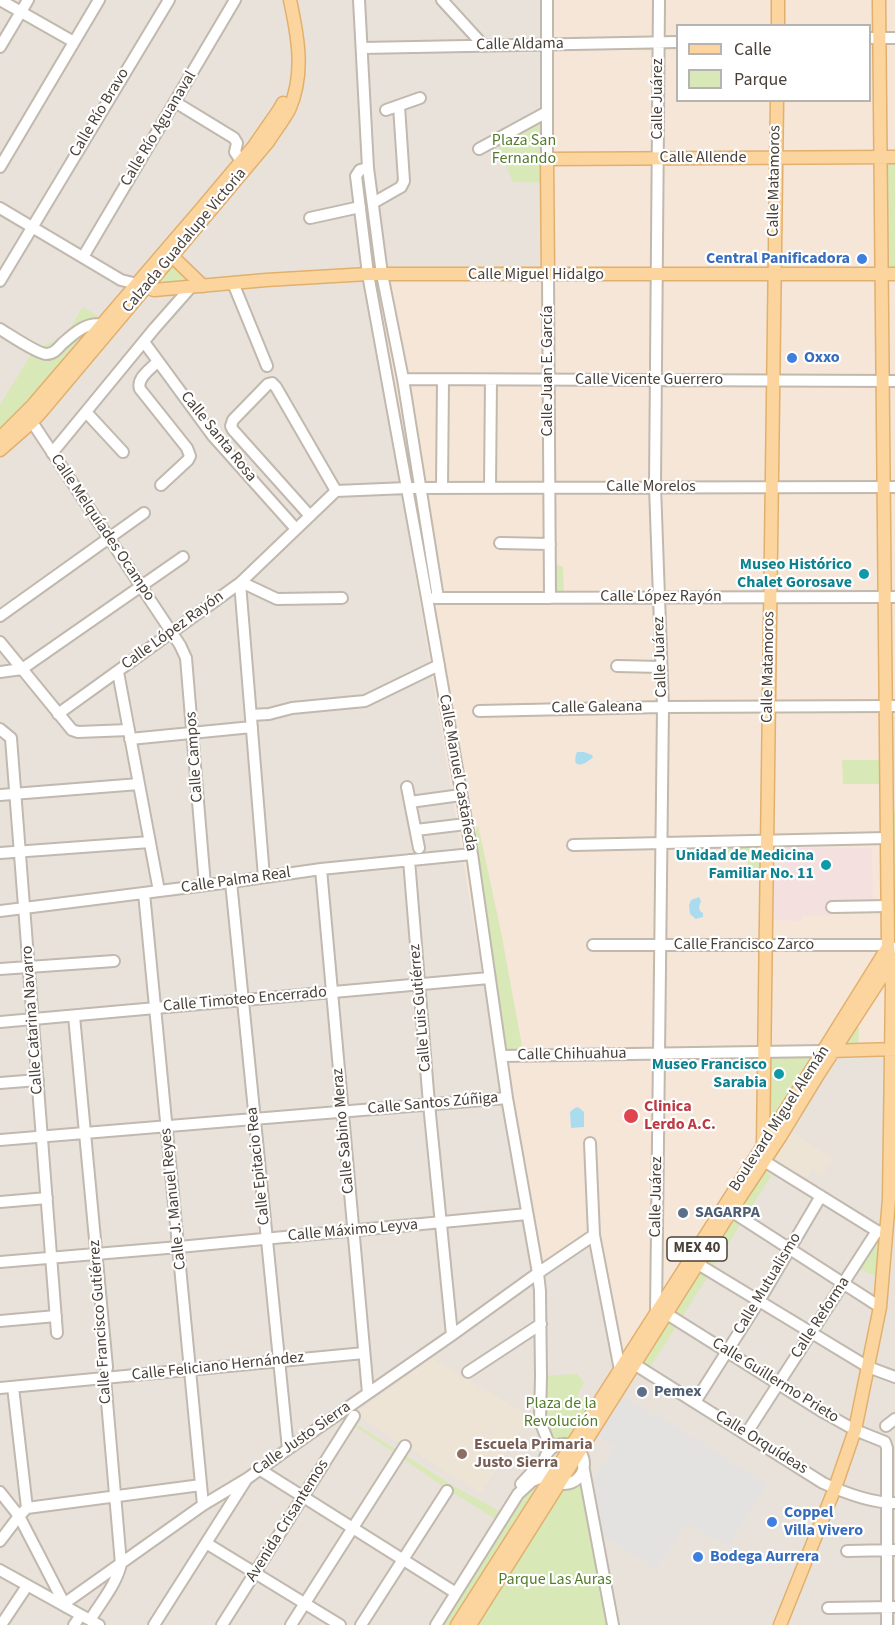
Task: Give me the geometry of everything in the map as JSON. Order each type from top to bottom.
[{"type":"main road","name":"Calzada Guadalupe Victoria","points":[[0,450],[32,422],[241,161],[279,110],[289,88],[291,66],[291,46],[282,0]]},
{"type":"main road","name":"Calzada Guadalupe Victoria","points":[[0,438],[21,419],[103,325],[173,257],[268,141],[288,112],[296,87],[299,58],[297,31],[290,0]]},
{"type":"main road","points":[[778,0],[778,24]]},
{"type":"main road","points":[[780,1625],[835,1488],[855,1430],[880,1307],[881,1232],[889,1199],[893,1049],[892,987],[889,965],[893,949],[888,906],[887,838],[891,812],[889,381],[882,274],[880,157],[874,38],[879,0]]},
{"type":"main road","name":"Calle Matamoros","points":[[764,1161],[769,597],[777,102]]},
{"type":"main road","name":"Calle Allende","points":[[548,159],[895,157]]},
{"type":"main road","name":"Calle Juan E. García","points":[[548,159],[548,275]]},
{"type":"main road","points":[[173,257],[197,287]]},
{"type":"main road","name":"Calle Miguel Hidalgo","points":[[138,290],[149,297],[168,294],[177,289],[233,283],[368,274],[895,274]]},
{"type":"main road","name":"Boulevard Miguel Alemán","points":[[575,1449],[620,1370],[698,1264],[764,1161],[893,949]]},
{"type":"main road","name":"Boulevard Miguel Alemán","points":[[457,1625],[550,1476],[575,1449],[634,1364],[763,1145],[889,965]]},
{"type":"main road","name":"Calle Chihuahua","points":[[829,1051],[893,1049]]},
{"type":"main road","points":[[816,1078],[834,1059],[854,1051]]},
{"type":"main road","name":"Boulevard Miguel Alemán","points":[[470,1625],[550,1476]]},
{"type":"street","points":[[0,0],[74,42]]},
{"type":"street","points":[[0,47],[28,0]]},
{"type":"street","points":[[0,167],[99,0]]},
{"type":"street","name":"Calle Río Bravo","points":[[0,281],[169,0]]},
{"type":"street","name":"Calle Río Aguanaval","points":[[83,257],[235,0]]},
{"type":"street","name":"Calle Manuel Castañeda","points":[[359,0],[368,168],[382,274],[403,379],[420,488],[439,665],[471,854],[507,1098],[538,1273],[541,1324],[540,1421],[551,1449]]},
{"type":"street","points":[[442,0],[484,46]]},
{"type":"street","name":"Calle Juan E. García","points":[[547,0],[548,159]]},
{"type":"street","name":"Calle Juárez","points":[[659,0],[655,487],[663,707],[659,1054],[662,1314]]},
{"type":"street","points":[[874,38],[895,38]]},
{"type":"street","name":"Calle Aldama","points":[[363,48],[676,42]]},
{"type":"street","points":[[386,110],[420,98]]},
{"type":"street","points":[[176,102],[234,138],[237,142],[236,154],[241,161]]},
{"type":"street","points":[[373,203],[401,187],[404,181],[399,106]]},
{"type":"street","points":[[479,149],[547,112]]},
{"type":"street","name":"Calle Manuel Castañeda","points":[[368,168],[360,170],[357,174],[368,274],[407,488],[433,598]]},
{"type":"street","points":[[310,218],[360,207]]},
{"type":"street","points":[[0,208],[138,290]]},
{"type":"street","name":"Calle Juan E. García","points":[[548,275],[550,598]]},
{"type":"street","points":[[233,283],[267,366]]},
{"type":"street","points":[[52,453],[144,342],[197,287]]},
{"type":"street","points":[[0,329],[46,354],[55,352],[86,326],[95,323],[103,325]]},
{"type":"street","name":"Calle Santa Rosa","points":[[144,342],[213,436],[296,529]]},
{"type":"street","points":[[158,361],[140,380],[140,389],[188,448],[190,456],[161,485]]},
{"type":"street","name":"Calle Vicente Guerrero","points":[[403,379],[889,381]]},
{"type":"street","points":[[442,488],[443,380]]},
{"type":"street","points":[[490,488],[491,380]]},
{"type":"street","points":[[310,516],[231,426],[233,420],[268,384],[272,383],[276,387],[336,491],[407,488]]},
{"type":"street","points":[[86,412],[123,452]]},
{"type":"street","name":"Calle Melquíades Ocampo","points":[[32,422],[172,633]]},
{"type":"street","name":"Calle Morelos","points":[[407,488],[889,487]]},
{"type":"street","name":"Calle López Rayón","points":[[58,714],[240,582],[336,491]]},
{"type":"street","points":[[0,616],[144,513]]},
{"type":"street","points":[[500,543],[550,544]]},
{"type":"street","points":[[0,672],[22,669],[183,557]]},
{"type":"street","points":[[264,878],[240,582],[277,599],[342,598]]},
{"type":"street","name":"Calle López Rayón","points":[[433,598],[890,597]]},
{"type":"street","name":"Calle Campos","points":[[172,633],[186,658],[205,885]]},
{"type":"street","points":[[0,642],[68,727],[78,732],[129,735],[193,733],[252,727]]},
{"type":"street","points":[[251,715],[269,714],[292,708],[365,701],[439,665]]},
{"type":"street","points":[[617,666],[661,667]]},
{"type":"street","points":[[118,672],[159,891]]},
{"type":"street","name":"Calle Galeana","points":[[479,711],[891,706]]},
{"type":"street","name":"Calle Catarina Navarro","points":[[0,729],[6,739],[16,793],[57,1333]]},
{"type":"street","points":[[0,795],[139,784]]},
{"type":"street","points":[[407,787],[419,848]]},
{"type":"street","points":[[410,802],[461,795]]},
{"type":"street","points":[[416,830],[466,824]]},
{"type":"street","points":[[573,845],[887,838]]},
{"type":"street","points":[[0,853],[150,842]]},
{"type":"street","name":"Calle Palma Real","points":[[0,912],[321,869],[471,854]]},
{"type":"street","name":"Calle Luis Gutiérrez","points":[[409,860],[429,1104],[453,1335]]},
{"type":"street","name":"Calle Sabino Meraz","points":[[321,869],[368,1394]]},
{"type":"street","name":"Calle Epitacio Rea","points":[[231,882],[288,1449]]},
{"type":"street","name":"Calle J. Manuel Reyes","points":[[144,893],[203,1505]]},
{"type":"street","points":[[832,907],[888,906]]},
{"type":"street","name":"Calle Francisco Zarco","points":[[593,945],[766,945],[893,949]]},
{"type":"street","points":[[0,969],[114,962]]},
{"type":"street","name":"Calle Timoteo Encerrado","points":[[0,1022],[489,978]]},
{"type":"street","name":"Calle Francisco Gutiérrez","points":[[74,1016],[107,1367],[105,1378],[122,1564]]},
{"type":"street","name":"Calle Chihuahua","points":[[502,1056],[829,1051]]},
{"type":"street","points":[[0,1083],[38,1080]]},
{"type":"street","name":"Calle Santos Zúñiga","points":[[0,1140],[507,1098]]},
{"type":"street","points":[[590,1143],[594,1235],[620,1370]]},
{"type":"street","points":[[764,1161],[881,1232]]},
{"type":"street","name":"Calle Mutualismo","points":[[695,1402],[759,1301],[821,1196]]},
{"type":"street","points":[[0,1202],[47,1198]]},
{"type":"street","points":[[731,1211],[880,1307]]},
{"type":"street","name":"Calle Máximo Leyva","points":[[0,1262],[527,1214]]},
{"type":"street","name":"Calle Reforma","points":[[746,1434],[843,1284],[881,1232]]},
{"type":"street","name":"Calle Justo Sierra","points":[[66,1605],[203,1505],[248,1478],[594,1235]]},
{"type":"street","points":[[698,1264],[868,1368],[895,1377]]},
{"type":"street","name":"Calle Guillermo Prieto","points":[[662,1314],[823,1412],[855,1430],[885,1442],[891,1503]]},
{"type":"street","points":[[0,1321],[56,1316]]},
{"type":"street","points":[[468,1372],[541,1324]]},
{"type":"street","name":"Calle Feliciano Hernández","points":[[0,1389],[364,1353]]},
{"type":"street","name":"Calle Orquídeas","points":[[634,1364],[823,1483],[879,1502],[891,1503]]},
{"type":"street","points":[[13,1387],[27,1508]]},
{"type":"street","name":"Avenida Crisantemos","points":[[222,1625],[354,1416]]},
{"type":"street","points":[[550,1476],[544,1459],[551,1449],[561,1445],[575,1449],[583,1458],[582,1481],[612,1625]]},
{"type":"street","points":[[291,1625],[405,1446]]},
{"type":"street","points":[[260,1469],[456,1593]]},
{"type":"street","points":[[436,1625],[528,1475],[550,1476],[570,1483],[582,1481]]},
{"type":"street","points":[[154,1625],[248,1478]]},
{"type":"street","points":[[0,1541],[27,1508],[201,1485]]},
{"type":"street","points":[[361,1625],[447,1491]]},
{"type":"street","points":[[0,1492],[19,1516],[66,1605]]},
{"type":"street","points":[[887,1625],[891,1607],[891,1503]]},
{"type":"street","points":[[206,1543],[340,1625]]},
{"type":"street","points":[[847,1551],[891,1550]]},
{"type":"street","points":[[74,1625],[90,1620],[110,1590],[122,1564]]},
{"type":"street","points":[[0,1570],[90,1620]]},
{"type":"street","points":[[1,1625],[27,1586]]},
{"type":"street","points":[[828,1608],[891,1607]]},
{"type":"shaded area","points":[[0,0],[895,0],[895,1625],[0,1625]]},
{"type":"shaded area","points":[[546,0],[895,0],[895,1049],[816,1052],[613,1370],[591,1238],[534,1275],[365,276],[547,276]]},
{"type":"shaded area","points":[[891,716],[895,716],[895,781],[888,781]]},
{"type":"shaded area","points":[[771,848],[872,848],[873,913],[803,916],[802,921],[770,920]]},
{"type":"shaded area","points":[[790,1131],[833,1158],[822,1176],[812,1170],[807,1178],[772,1158]]},
{"type":"shaded area","name":"Escuela Primaria Justo Sierra","points":[[431,1358],[529,1416],[481,1493],[354,1414]]},
{"type":"shaded area","points":[[619,1395],[649,1413],[663,1418],[767,1485],[728,1546],[687,1523],[656,1569],[602,1535],[592,1482],[615,1447],[595,1435]]},
{"type":"green space","name":"Plaza San Fernando","points":[[547,111],[547,183],[513,182],[495,140]]},
{"type":"green space","points":[[877,156],[895,156],[895,275],[880,275]]},
{"type":"green space","points":[[173,259],[201,285],[149,288]]},
{"type":"green space","points":[[83,307],[104,320],[0,438],[0,405],[34,350],[65,336]]},
{"type":"green space","points":[[550,562],[563,567],[564,598],[550,598]]},
{"type":"green space","points":[[842,760],[881,760],[881,784],[843,784]]},
{"type":"green space","points":[[895,812],[894,931],[891,931],[884,813]]},
{"type":"green space","points":[[478,825],[524,1057],[500,1057],[470,851]]},
{"type":"green space","points":[[767,841],[766,875],[748,875],[748,856],[725,856],[725,842]]},
{"type":"green space","points":[[850,1022],[859,1028],[858,1049],[834,1049]]},
{"type":"green space","points":[[821,1052],[763,1145],[765,1053]]},
{"type":"green space","points":[[756,1053],[756,1060],[660,1060],[659,1054]]},
{"type":"green space","points":[[760,1168],[771,1176],[649,1369],[637,1362]]},
{"type":"green space","points":[[872,1230],[887,1232],[884,1280],[852,1265]]},
{"type":"green space","name":"Plaza de la Revolución","points":[[577,1374],[584,1383],[577,1396],[594,1405],[567,1448],[557,1446],[542,1453],[538,1427],[539,1376]]},
{"type":"green space","points":[[356,1424],[455,1487],[499,1511],[494,1518],[450,1491],[355,1426]]},
{"type":"green space","points":[[536,1483],[542,1485],[456,1625],[439,1625],[530,1486]]},
{"type":"green space","name":"Parque Las Auras","points":[[575,1483],[583,1486],[608,1625],[474,1625],[561,1488]]},
{"type":"water","points":[[577,752],[584,752],[593,757],[579,765],[575,759]]},
{"type":"water","points":[[699,897],[701,901],[699,907],[703,917],[696,919],[690,914],[689,905],[691,900]]},
{"type":"water","points":[[578,1107],[584,1112],[584,1127],[571,1128],[570,1112]]},
{"type":"place","name":"Central Panificadora","points":[[862,259]]},
{"type":"place","name":"Oxxo","points":[[792,358]]},
{"type":"place","name":"Museo Histórico Chalet Gorosave","points":[[864,574]]},
{"type":"place","name":"Unidad de Medicina Familiar No. 11","points":[[826,865]]},
{"type":"place","name":"Museo Francisco Sarabia","points":[[779,1074]]},
{"type":"place","name":"Clinica Lerdo A.C.","points":[[631,1116]]},
{"type":"place","name":"SAGARPA","points":[[683,1213]]},
{"type":"place","name":"Pemex","points":[[642,1392]]},
{"type":"place","name":"Escuela Primaria Justo Sierra","points":[[462,1454]]},
{"type":"place","name":"Coppel Villa Vivero","points":[[772,1522]]},
{"type":"place","name":"Bodega Aurrera","points":[[698,1557]]}]
